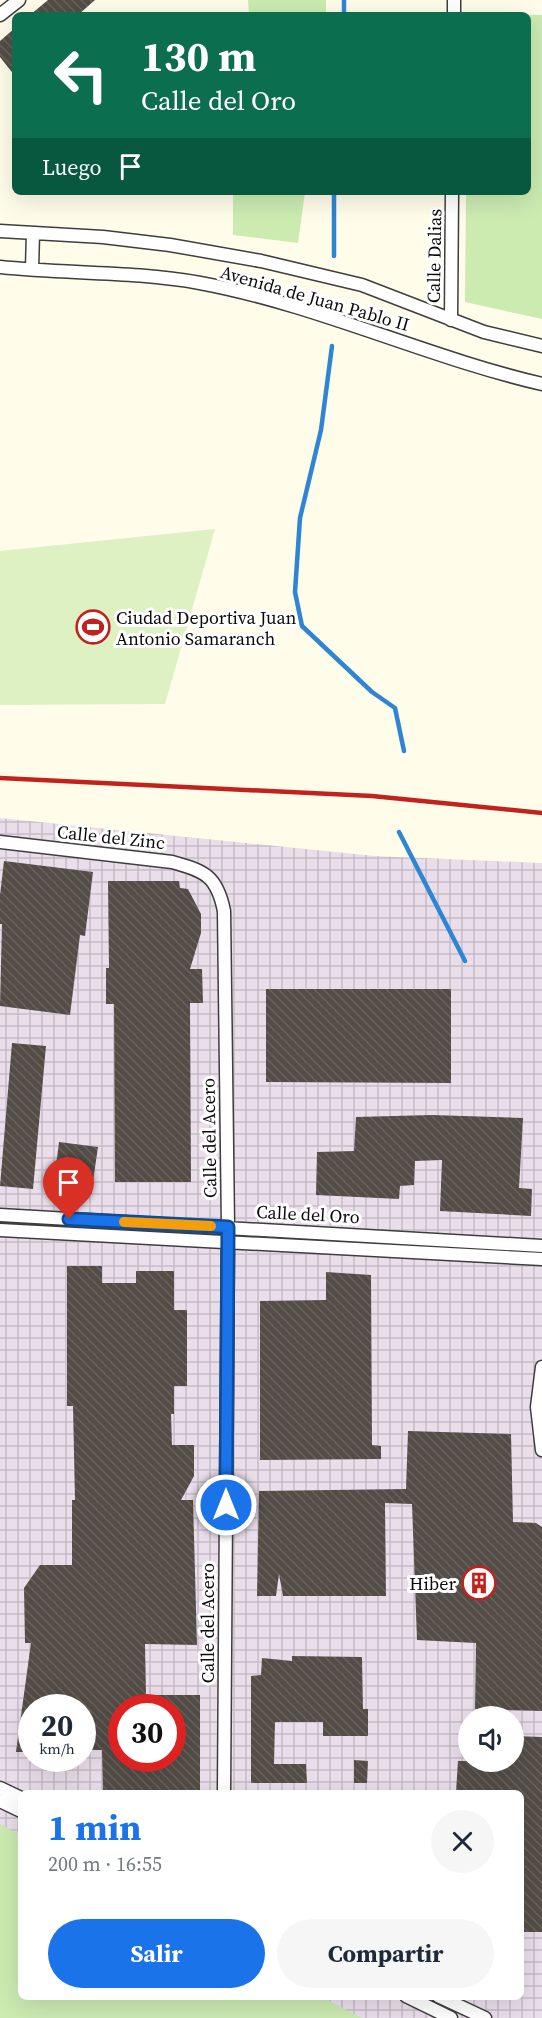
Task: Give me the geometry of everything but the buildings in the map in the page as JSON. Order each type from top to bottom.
[{"type":"street","points":[[0,15],[19,0]]},
{"type":"street","name":"Calle Dalias","points":[[451,320],[452,195]]},
{"type":"street","name":"Avenida de Juan Pablo II","points":[[0,231],[103,237],[170,245],[261,261],[362,285],[451,320],[542,346]]},
{"type":"street","points":[[32,269],[33,233]]},
{"type":"street","name":"Avenida de Juan Pablo II","points":[[0,267],[200,283],[344,322],[490,372],[542,384]]},
{"type":"street","name":"Calle del Zinc","points":[[0,842],[172,862],[196,868],[214,880]]},
{"type":"street","name":"Calle del Acero","points":[[214,880],[221,894],[224,911],[228,1227],[224,1790]]},
{"type":"street","name":"Calle del Oro","points":[[0,1215],[542,1246]]},
{"type":"street","name":"Calle del Oro","points":[[0,1230],[542,1259]]},
{"type":"street","points":[[542,1367],[537,1407],[542,1450]]},
{"type":"street","points":[[0,1788],[18,1797]]},
{"type":"street","points":[[0,1800],[18,1809]]},
{"type":"street","points":[[414,2000],[451,2018]]},
{"type":"street","points":[[446,2000],[484,2018]]},
{"type":"shaded area","points":[[0,818],[375,856],[542,863],[542,2018],[343,2018],[296,2000],[524,2000],[524,1790],[18,1790],[18,1893],[0,1886]]},
{"type":"green space","points":[[248,0],[326,0],[326,12],[249,12]]},
{"type":"green space","points":[[531,15],[542,15],[542,319],[465,302],[466,195],[531,195]]},
{"type":"green space","points":[[233,195],[305,195],[298,243],[233,235]]},
{"type":"green space","name":"Ciudad Deportiva Juan Antonio Samaranch","points":[[215,529],[165,704],[0,705],[0,551]]},
{"type":"green space","points":[[0,1824],[18,1833],[18,2000],[328,2000],[362,2018],[0,2018]]},
{"type":"waterway","points":[[344,0],[344,12]]},
{"type":"waterway","points":[[334,195],[334,256]]},
{"type":"waterway","points":[[332,346],[321,430],[300,518],[295,592],[302,626],[372,692],[395,708],[404,751]]},
{"type":"waterway","points":[[399,832],[465,961]]},
{"type":"railway","points":[[0,778],[372,796],[542,813]]},
{"type":"slow traffic","points":[[124,1222],[211,1226]]},
{"type":"place","name":"Ciudad Deportiva Juan Antonio Samaranch","points":[[93,627]]},
{"type":"place","name":"Hiber","points":[[479,1583]]},
{"type":"route","points":[[69,1219],[228,1227],[226,1505]]}]
